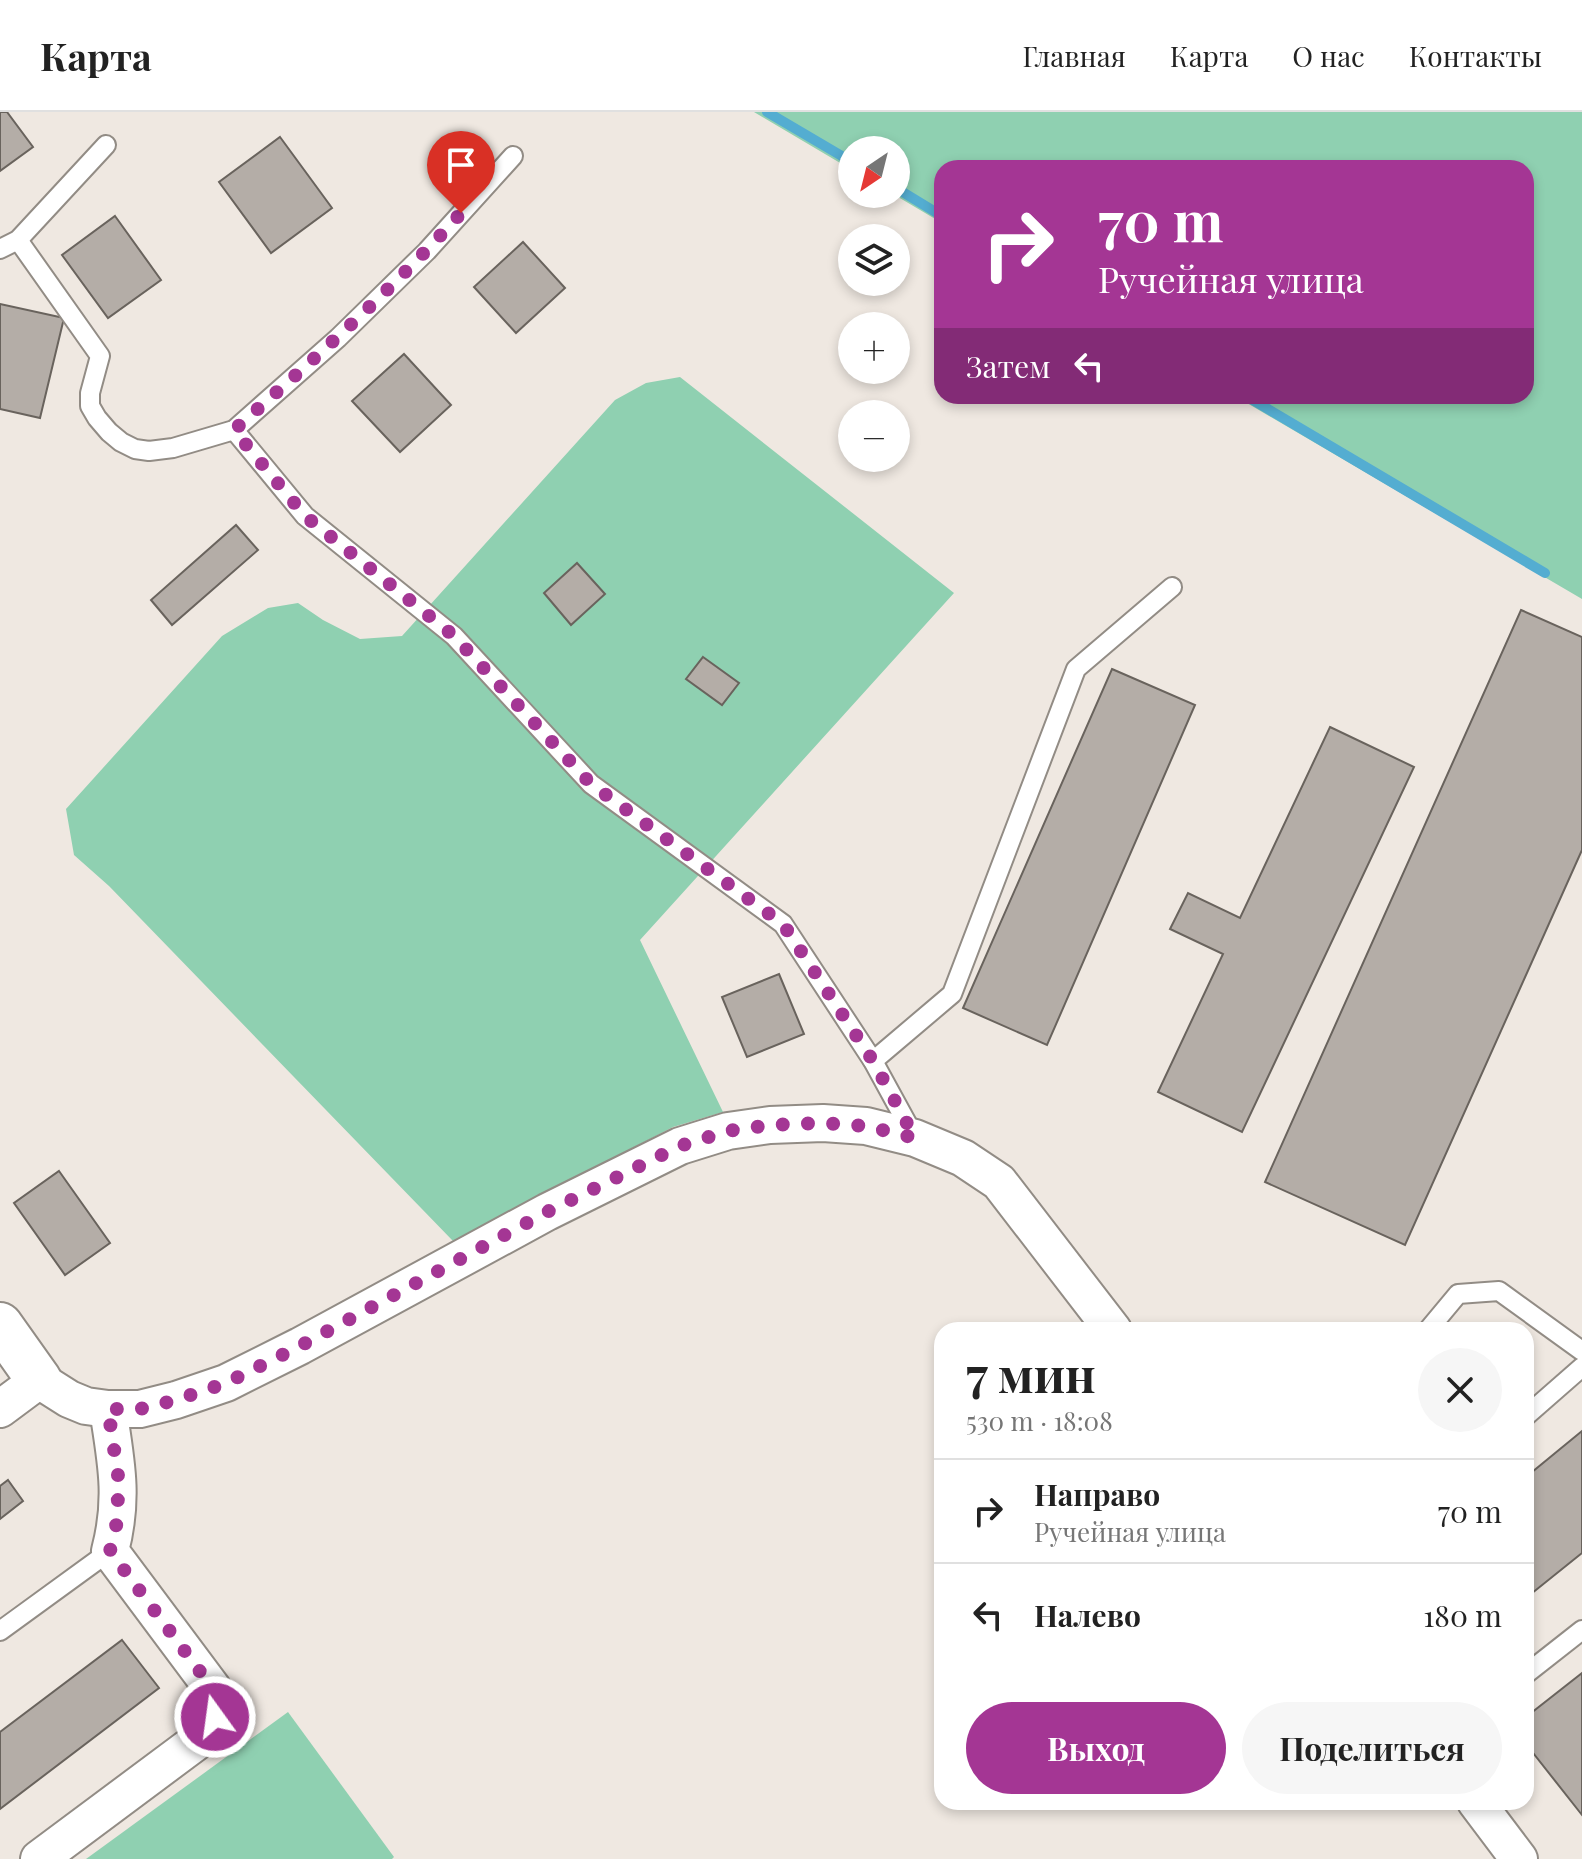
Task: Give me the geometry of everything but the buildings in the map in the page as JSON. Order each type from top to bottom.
[{"type":"street","points":[[0,1325],[39,1380],[69,1399],[86,1406],[140,1409],[226,1383],[547,1212],[680,1146],[728,1131],[770,1125],[823,1123],[866,1126],[915,1138],[963,1158],[999,1182],[1107,1322]]},
{"type":"street","points":[[0,1409],[39,1380]]},
{"type":"street","points":[[39,1859],[200,1739],[215,1717],[213,1689],[110,1551],[116,1528],[119,1482],[108,1409]]},
{"type":"street","points":[[1482,1810],[1519,1859]]},
{"type":"lane","points":[[0,249],[18,240],[106,145]]},
{"type":"lane","points":[[18,240],[100,356],[90,393],[90,406],[97,418],[121,442],[135,449],[173,448],[234,430],[338,338],[427,251],[513,156]]},
{"type":"lane","points":[[234,430],[305,516],[454,636],[591,784],[783,924],[873,1061],[915,1138]]},
{"type":"lane","points":[[873,1061],[952,994],[1076,669],[1172,587]]},
{"type":"lane","points":[[1435,1322],[1458,1294],[1499,1291],[1582,1351]]},
{"type":"lane","points":[[1534,1409],[1582,1367]]},
{"type":"lane","points":[[0,1631],[110,1551]]},
{"type":"lane","points":[[1534,1668],[1582,1630]]},
{"type":"green space","points":[[754,112],[1582,112],[1582,599],[1249,404],[1534,404],[1534,160],[934,160],[934,218],[910,204],[910,136],[838,136],[838,162]]},
{"type":"green space","points":[[680,377],[954,593],[640,940],[723,1112],[673,1127],[453,1241],[109,886],[74,855],[66,809],[222,636],[268,608],[298,603],[360,639],[402,636],[615,400],[646,383]]},
{"type":"green space","points":[[288,1712],[394,1857],[392,1859],[86,1859]]},
{"type":"waterway","points":[[767,112],[838,154]]},
{"type":"waterway","points":[[910,197],[934,211]]},
{"type":"waterway","points":[[1260,404],[1545,573]]},
{"type":"route","points":[[215,1717],[213,1689],[110,1551],[116,1528],[119,1482],[108,1409],[140,1409],[226,1383],[547,1212],[680,1146],[728,1131],[770,1125],[823,1123],[866,1126],[915,1138],[873,1061],[783,924],[591,784],[454,636],[305,516],[234,430],[338,338],[427,251],[461,213]]}]
